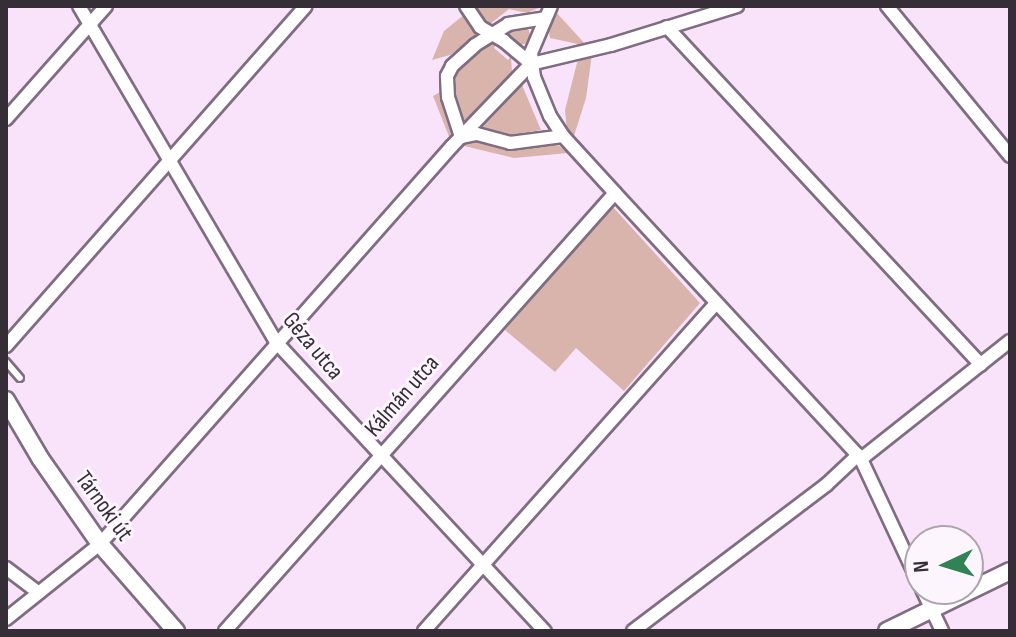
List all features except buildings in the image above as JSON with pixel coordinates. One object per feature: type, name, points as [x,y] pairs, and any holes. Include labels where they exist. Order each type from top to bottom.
[{"type":"street","name":"Géza utca","points":[[79,6],[276,342],[545,631]]},
{"type":"street","points":[[6,119],[106,6]]},
{"type":"street","points":[[6,346],[306,6]]},
{"type":"street","points":[[466,6],[480,27],[531,64]]},
{"type":"street","points":[[551,6],[535,38],[531,64],[541,95],[563,136],[859,457],[904,551]]},
{"type":"street","points":[[6,619],[100,544],[276,342],[531,64],[737,6]]},
{"type":"street","points":[[887,6],[1010,156]]},
{"type":"street","points":[[461,137],[448,97],[447,76],[460,58],[491,34],[517,21],[544,18]]},
{"type":"street","points":[[667,27],[981,365]]},
{"type":"street","points":[[461,137],[477,134],[510,143],[563,136]]},
{"type":"street","name":"Kálmán utca","points":[[225,631],[615,193]]},
{"type":"street","points":[[424,631],[716,303]]},
{"type":"street","points":[[633,631],[1010,341]]},
{"type":"street","name":"Tárnoki út","points":[[6,400],[40,458],[100,544],[176,631]]},
{"type":"street","points":[[6,568],[39,593]]},
{"type":"street","points":[[887,631],[1010,571]]},
{"type":"street","points":[[929,605],[942,631]]},
{"type":"lane","points":[[6,362],[20,378]]},
{"type":"shaded area","points":[[477,6],[543,6],[527,13],[509,9],[490,24],[474,9]]},
{"type":"shaded area","points":[[555,11],[587,46],[550,38],[548,24]]},
{"type":"shaded area","points":[[465,14],[476,32],[474,37],[450,55],[432,60],[444,31]]},
{"type":"shaded area","points":[[520,25],[527,28],[530,35],[527,42],[520,45],[513,42],[510,35],[513,28]]},
{"type":"shaded area","points":[[492,40],[497,43],[494,48],[508,60],[511,56],[512,72],[470,118],[460,122],[450,85],[458,63]]},
{"type":"shaded area","points":[[592,54],[586,98],[572,142],[567,131],[565,110],[577,63],[582,56]]},
{"type":"shaded area","points":[[522,85],[541,130],[511,135],[482,128]]},
{"type":"shaded area","points":[[440,92],[453,125],[450,139],[433,96]]},
{"type":"shaded area","points":[[480,139],[507,149],[554,142],[568,153],[514,158],[456,144]]},
{"type":"shaded area","points":[[612,206],[700,303],[624,391],[576,348],[555,372],[505,330]]}]
